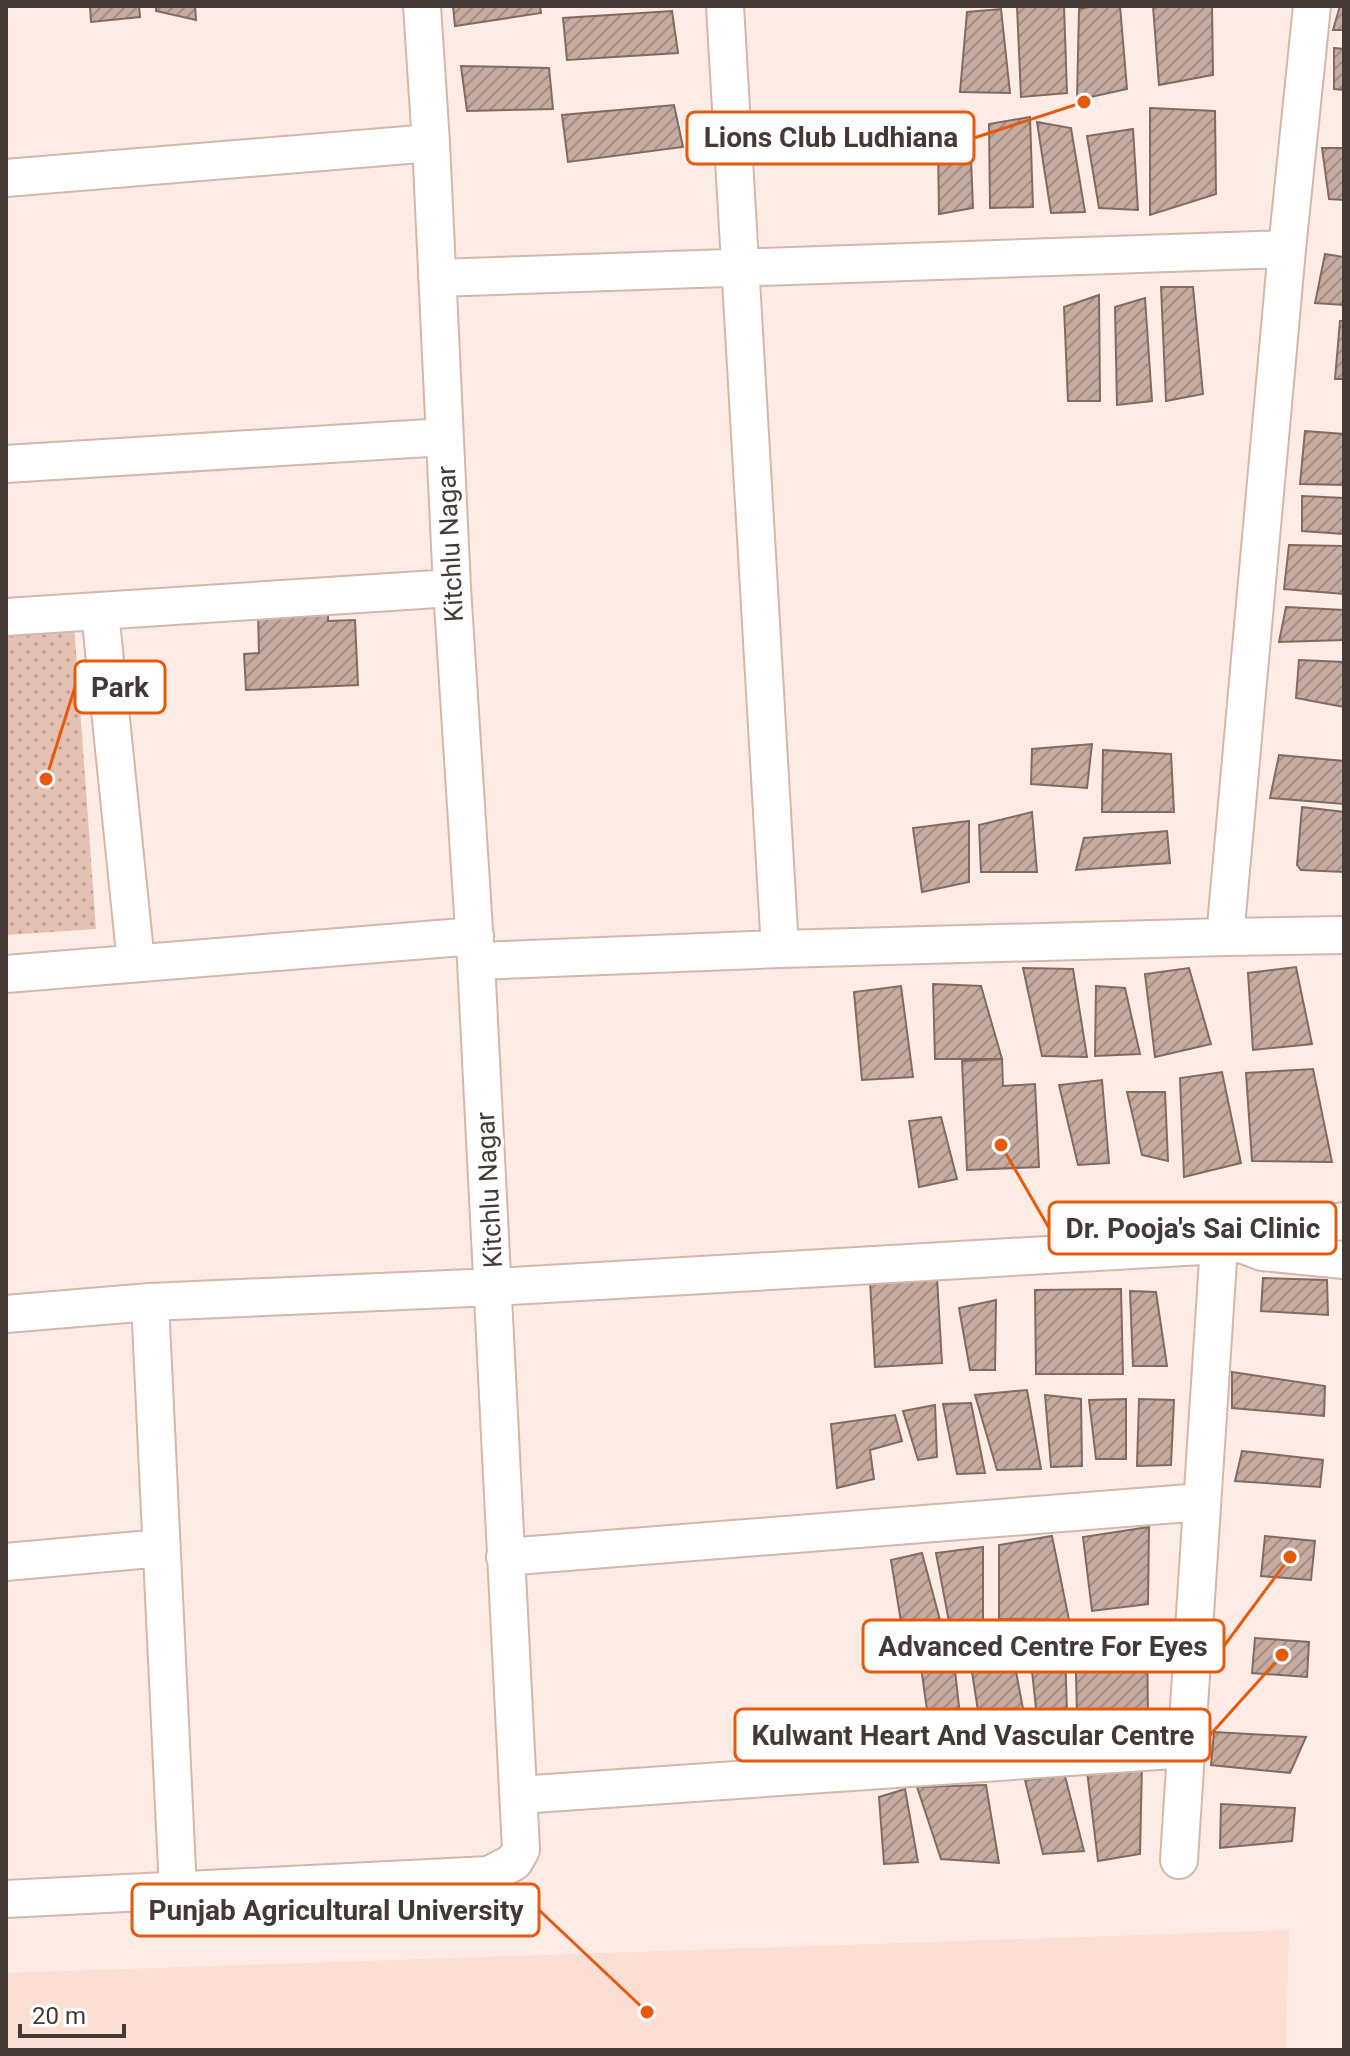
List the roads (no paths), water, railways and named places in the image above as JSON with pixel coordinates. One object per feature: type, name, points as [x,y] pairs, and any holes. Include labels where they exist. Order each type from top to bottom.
[{"type":"street","name":"Kitchlu Nagar","points":[[6,1899],[489,1875],[514,1862],[521,1850],[476,949],[452,588],[422,6]]},
{"type":"street","points":[[725,6],[780,949]]},
{"type":"street","points":[[1225,937],[1312,6]]},
{"type":"street","points":[[6,178],[431,143]]},
{"type":"street","points":[[437,278],[1287,249]]},
{"type":"street","points":[[6,464],[444,437]]},
{"type":"street","points":[[6,617],[452,588]]},
{"type":"street","points":[[100,612],[136,963]]},
{"type":"street","points":[[6,974],[136,963],[476,949],[780,949],[1344,935]]},
{"type":"street","points":[[6,1314],[150,1302],[494,1287],[1229,1244],[1299,1227],[1344,1221]]},
{"type":"street","points":[[1229,1244],[1262,1252],[1344,1260]]},
{"type":"street","points":[[1179,1860],[1202,1502],[1229,1244]]},
{"type":"street","points":[[150,1302],[178,1891]]},
{"type":"street","points":[[505,1557],[1202,1502]]},
{"type":"street","points":[[6,1562],[162,1548]]},
{"type":"street","points":[[519,1795],[1187,1749]]},
{"type":"place","name":"Lions Club Ludhiana","points":[[1084,102]]},
{"type":"place","name":"Park","points":[[46,779]]},
{"type":"place","name":"Dr. Pooja's Sai Clinic","points":[[1001,1145]]},
{"type":"place","name":"Advanced Centre For Eyes","points":[[1290,1557]]},
{"type":"place","name":"Kulwant Heart And Vascular Centre","points":[[1282,1655]]},
{"type":"place","name":"Punjab Agricultural University","points":[[647,2012]]}]
